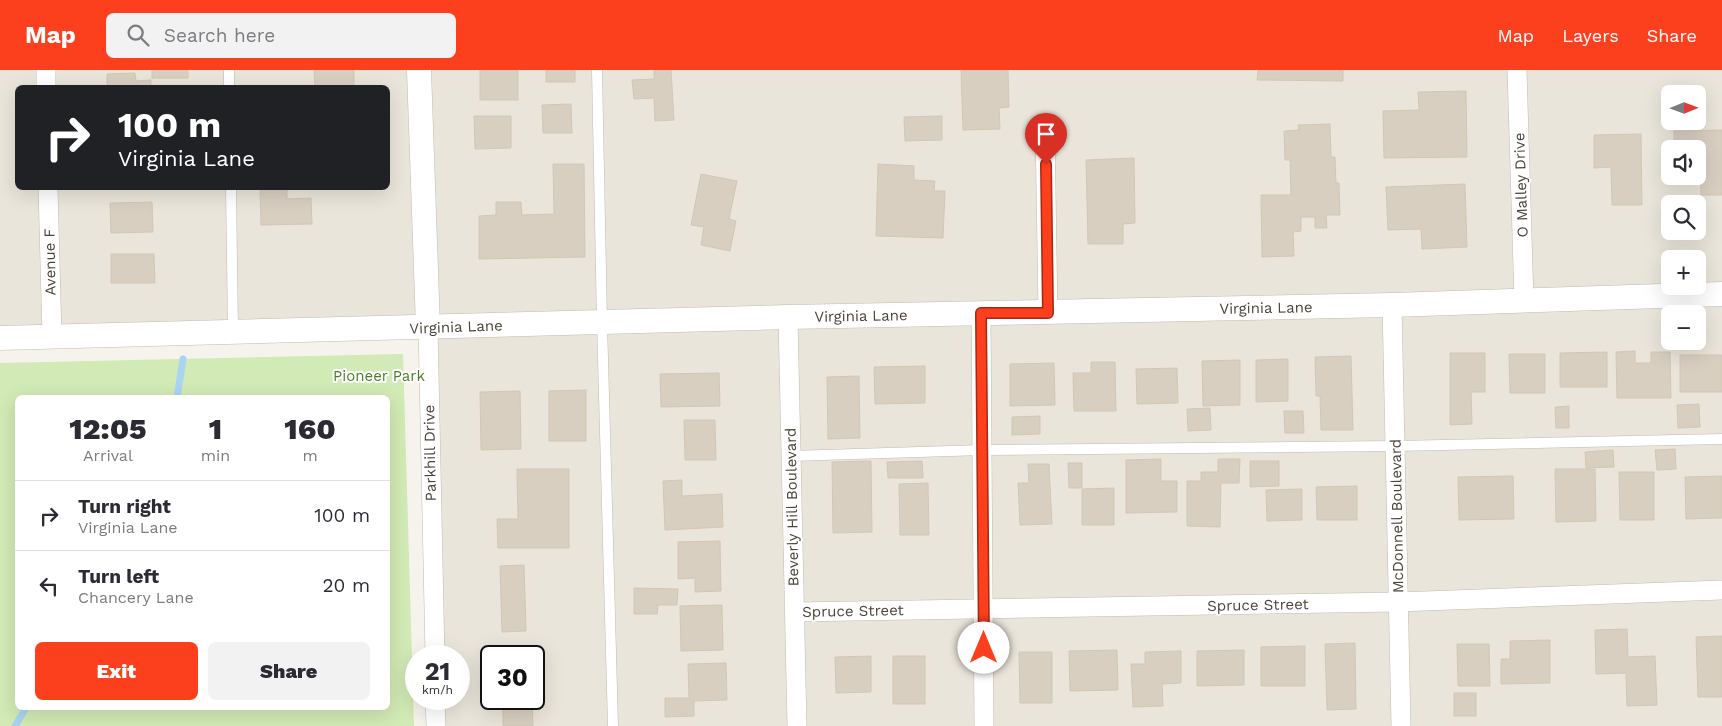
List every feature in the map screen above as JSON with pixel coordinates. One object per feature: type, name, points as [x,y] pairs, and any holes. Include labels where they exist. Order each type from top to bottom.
[{"type":"street","points":[[46,70],[46,85]]},
{"type":"street","name":"Parkhill Drive","points":[[419,70],[428,327],[434,645]]},
{"type":"street","name":"O Malley Drive","points":[[1518,70],[1524,301]]},
{"type":"street","points":[[1045,126],[1048,313]]},
{"type":"street","name":"Avenue F","points":[[48,190],[52,337]]},
{"type":"street","name":"Virginia Lane","points":[[0,338],[788,317],[1392,305],[1722,294]]},
{"type":"street","name":"McDonnell Boulevard","points":[[1392,305],[1401,726]]},
{"type":"street","points":[[981,313],[984,726]]},
{"type":"street","name":"Beverly Hill Boulevard","points":[[788,317],[797,726]]},
{"type":"street","name":"Spruce Street","points":[[794,612],[1398,602],[1722,590]]},
{"type":"street","points":[[435,710],[436,726]]},
{"type":"lane","points":[[229,70],[229,85]]},
{"type":"lane","points":[[597,70],[613,726]]},
{"type":"lane","points":[[231,190],[233,332]]},
{"type":"lane","points":[[791,456],[982,450],[1395,446],[1722,439]]},
{"type":"shaded area","points":[[0,70],[1722,70],[1722,726],[436,726],[435,710],[470,710],[470,645],[434,645],[428,327],[0,338]]},
{"type":"green space","name":"Pioneer Park","points":[[403,354],[412,645],[405,645],[405,710],[414,710],[414,726],[0,726],[0,363]]},
{"type":"building","points":[[152,70],[188,70],[188,78],[152,78]]},
{"type":"building","points":[[314,70],[354,70],[354,85],[315,85]]},
{"type":"building","points":[[480,70],[518,70],[518,100],[480,100]]},
{"type":"building","points":[[546,70],[575,70],[575,82],[546,82]]},
{"type":"building","points":[[654,70],[671,70],[674,120],[655,121],[654,98],[634,99],[632,80],[654,79]]},
{"type":"building","points":[[961,70],[1008,70],[1009,107],[999,108],[1000,129],[963,130]]},
{"type":"building","points":[[1258,70],[1343,70],[1343,81],[1257,80]]},
{"type":"building","points":[[135,73],[136,81],[151,80],[151,85],[107,85],[107,74]]},
{"type":"building","points":[[1466,91],[1467,157],[1384,158],[1383,111],[1419,110],[1418,92]]},
{"type":"building","points":[[571,104],[572,133],[543,133],[542,105]]},
{"type":"building","points":[[474,116],[511,116],[511,148],[475,149]]},
{"type":"building","points":[[942,116],[942,140],[905,141],[904,117]]},
{"type":"building","points":[[1330,124],[1331,157],[1335,157],[1336,183],[1339,183],[1340,215],[1326,215],[1327,228],[1315,228],[1315,217],[1301,217],[1301,231],[1293,232],[1294,256],[1262,257],[1261,195],[1291,195],[1290,160],[1285,160],[1284,131],[1299,130],[1298,125]]},
{"type":"building","points":[[1722,130],[1722,195],[1701,195],[1701,185],[1706,185],[1706,140],[1674,140],[1674,131]]},
{"type":"building","points":[[1641,134],[1642,205],[1612,205],[1611,167],[1594,168],[1594,135]]},
{"type":"building","points":[[1134,158],[1135,223],[1123,224],[1123,244],[1088,244],[1086,160]]},
{"type":"building","points":[[553,164],[584,164],[585,257],[479,259],[479,216],[496,215],[496,202],[521,202],[522,215],[554,214]]},
{"type":"building","points":[[878,164],[914,166],[914,180],[935,181],[934,191],[945,191],[943,238],[876,236]]},
{"type":"building","points":[[701,174],[737,181],[729,219],[736,221],[730,251],[701,245],[704,227],[691,225]]},
{"type":"building","points":[[1465,184],[1467,247],[1422,249],[1421,229],[1388,230],[1386,187]]},
{"type":"building","points":[[260,190],[287,190],[287,199],[311,198],[312,224],[261,225]]},
{"type":"building","points":[[152,202],[153,232],[111,233],[110,203]]},
{"type":"building","points":[[111,254],[154,254],[155,283],[111,283]]},
{"type":"building","points":[[1635,351],[1635,363],[1651,363],[1651,352],[1670,352],[1671,398],[1617,398],[1616,352]]},
{"type":"building","points":[[1607,352],[1607,387],[1560,387],[1560,353]]},
{"type":"building","points":[[1450,353],[1485,353],[1485,392],[1471,392],[1472,424],[1450,425]]},
{"type":"building","points":[[1509,354],[1545,354],[1545,393],[1510,393]]},
{"type":"building","points":[[1680,355],[1722,355],[1722,392],[1680,392]]},
{"type":"building","points":[[1351,356],[1353,430],[1321,430],[1320,396],[1316,396],[1315,357]]},
{"type":"building","points":[[1288,359],[1288,401],[1256,402],[1256,360]]},
{"type":"building","points":[[1240,360],[1240,405],[1203,406],[1202,361]]},
{"type":"building","points":[[1091,362],[1115,362],[1116,411],[1074,411],[1073,373],[1091,373]]},
{"type":"building","points":[[1054,363],[1055,405],[1010,406],[1010,364]]},
{"type":"building","points":[[925,366],[925,403],[875,404],[874,367]]},
{"type":"building","points":[[1177,368],[1178,403],[1137,404],[1136,369]]},
{"type":"building","points":[[719,373],[720,406],[661,407],[660,374]]},
{"type":"building","points":[[859,376],[860,438],[828,439],[827,377]]},
{"type":"building","points":[[586,390],[586,441],[549,441],[549,391]]},
{"type":"building","points":[[520,391],[521,449],[481,450],[480,392]]},
{"type":"building","points":[[1699,404],[1700,427],[1678,428],[1677,405]]},
{"type":"building","points":[[1569,406],[1569,428],[1556,428],[1555,407]]},
{"type":"building","points":[[1210,408],[1211,430],[1188,431],[1187,409]]},
{"type":"building","points":[[1284,411],[1303,411],[1304,433],[1285,433]]},
{"type":"building","points":[[1040,416],[1040,434],[1012,435],[1012,417]]},
{"type":"building","points":[[684,420],[715,420],[716,460],[685,460]]},
{"type":"building","points":[[1675,449],[1676,469],[1657,470],[1655,450]]},
{"type":"building","points":[[1613,450],[1614,467],[1586,468],[1585,452]]},
{"type":"building","points":[[1161,459],[1161,481],[1177,481],[1177,512],[1126,513],[1126,460]]},
{"type":"building","points":[[1218,459],[1240,459],[1239,483],[1221,483],[1220,527],[1187,526],[1187,481],[1201,481],[1201,472],[1218,472]]},
{"type":"building","points":[[871,461],[872,532],[833,533],[832,462]]},
{"type":"building","points":[[922,461],[923,478],[888,478],[887,462]]},
{"type":"building","points":[[1250,461],[1279,461],[1279,486],[1250,487]]},
{"type":"building","points":[[1068,463],[1082,463],[1082,488],[1069,488]]},
{"type":"building","points":[[1028,464],[1049,464],[1052,524],[1020,525],[1018,483],[1029,483]]},
{"type":"building","points":[[517,469],[569,469],[569,548],[498,548],[497,519],[518,519]]},
{"type":"building","points":[[1555,469],[1595,469],[1596,521],[1556,522]]},
{"type":"building","points":[[1619,472],[1654,472],[1654,520],[1620,520]]},
{"type":"building","points":[[1513,476],[1514,519],[1459,520],[1458,477]]},
{"type":"building","points":[[1722,476],[1722,518],[1686,519],[1685,477]]},
{"type":"building","points":[[682,480],[682,496],[722,494],[723,527],[665,530],[663,481]]},
{"type":"building","points":[[928,483],[929,535],[900,535],[899,484]]},
{"type":"building","points":[[1357,486],[1357,520],[1317,520],[1316,487]]},
{"type":"building","points":[[1114,488],[1114,525],[1082,525],[1082,489]]},
{"type":"building","points":[[1302,489],[1302,520],[1267,521],[1266,490]]},
{"type":"building","points":[[720,541],[721,591],[695,592],[695,578],[678,579],[678,542]]},
{"type":"building","points":[[524,565],[526,631],[502,632],[500,566]]},
{"type":"building","points":[[634,588],[678,589],[677,605],[658,605],[657,614],[634,614]]},
{"type":"building","points":[[722,605],[723,650],[681,651],[680,606]]},
{"type":"building","points":[[1627,629],[1628,657],[1655,656],[1657,705],[1627,706],[1626,673],[1596,674],[1595,630]]},
{"type":"building","points":[[1722,636],[1722,697],[1698,697],[1696,637]]},
{"type":"building","points":[[1550,640],[1550,683],[1501,684],[1501,659],[1510,659],[1510,641]]},
{"type":"building","points":[[1355,643],[1356,709],[1327,710],[1325,644]]},
{"type":"building","points":[[1457,644],[1489,644],[1490,686],[1458,686]]},
{"type":"building","points":[[1305,646],[1305,686],[1261,686],[1261,647]]},
{"type":"building","points":[[1117,650],[1118,690],[1070,691],[1069,651]]},
{"type":"building","points":[[1244,650],[1244,685],[1197,686],[1197,651]]},
{"type":"building","points":[[1181,651],[1181,683],[1162,684],[1163,706],[1133,707],[1131,664],[1145,664],[1145,652]]},
{"type":"building","points":[[1019,652],[1052,652],[1052,703],[1020,703]]},
{"type":"building","points":[[871,656],[871,692],[836,693],[835,657]]},
{"type":"building","points":[[893,656],[925,656],[925,704],[893,704]]},
{"type":"building","points":[[726,663],[727,700],[694,701],[694,716],[665,717],[665,698],[689,698],[688,664]]},
{"type":"building","points":[[1454,693],[1476,693],[1476,716],[1454,716]]},
{"type":"building","points":[[503,710],[532,710],[533,726],[503,726]]},
{"type":"waterway","points":[[177,395],[183,359]]},
{"type":"waterway","points":[[15,726],[25,710]]},
{"type":"route","points":[[984,648],[981,313],[1048,313],[1046,164]]}]
